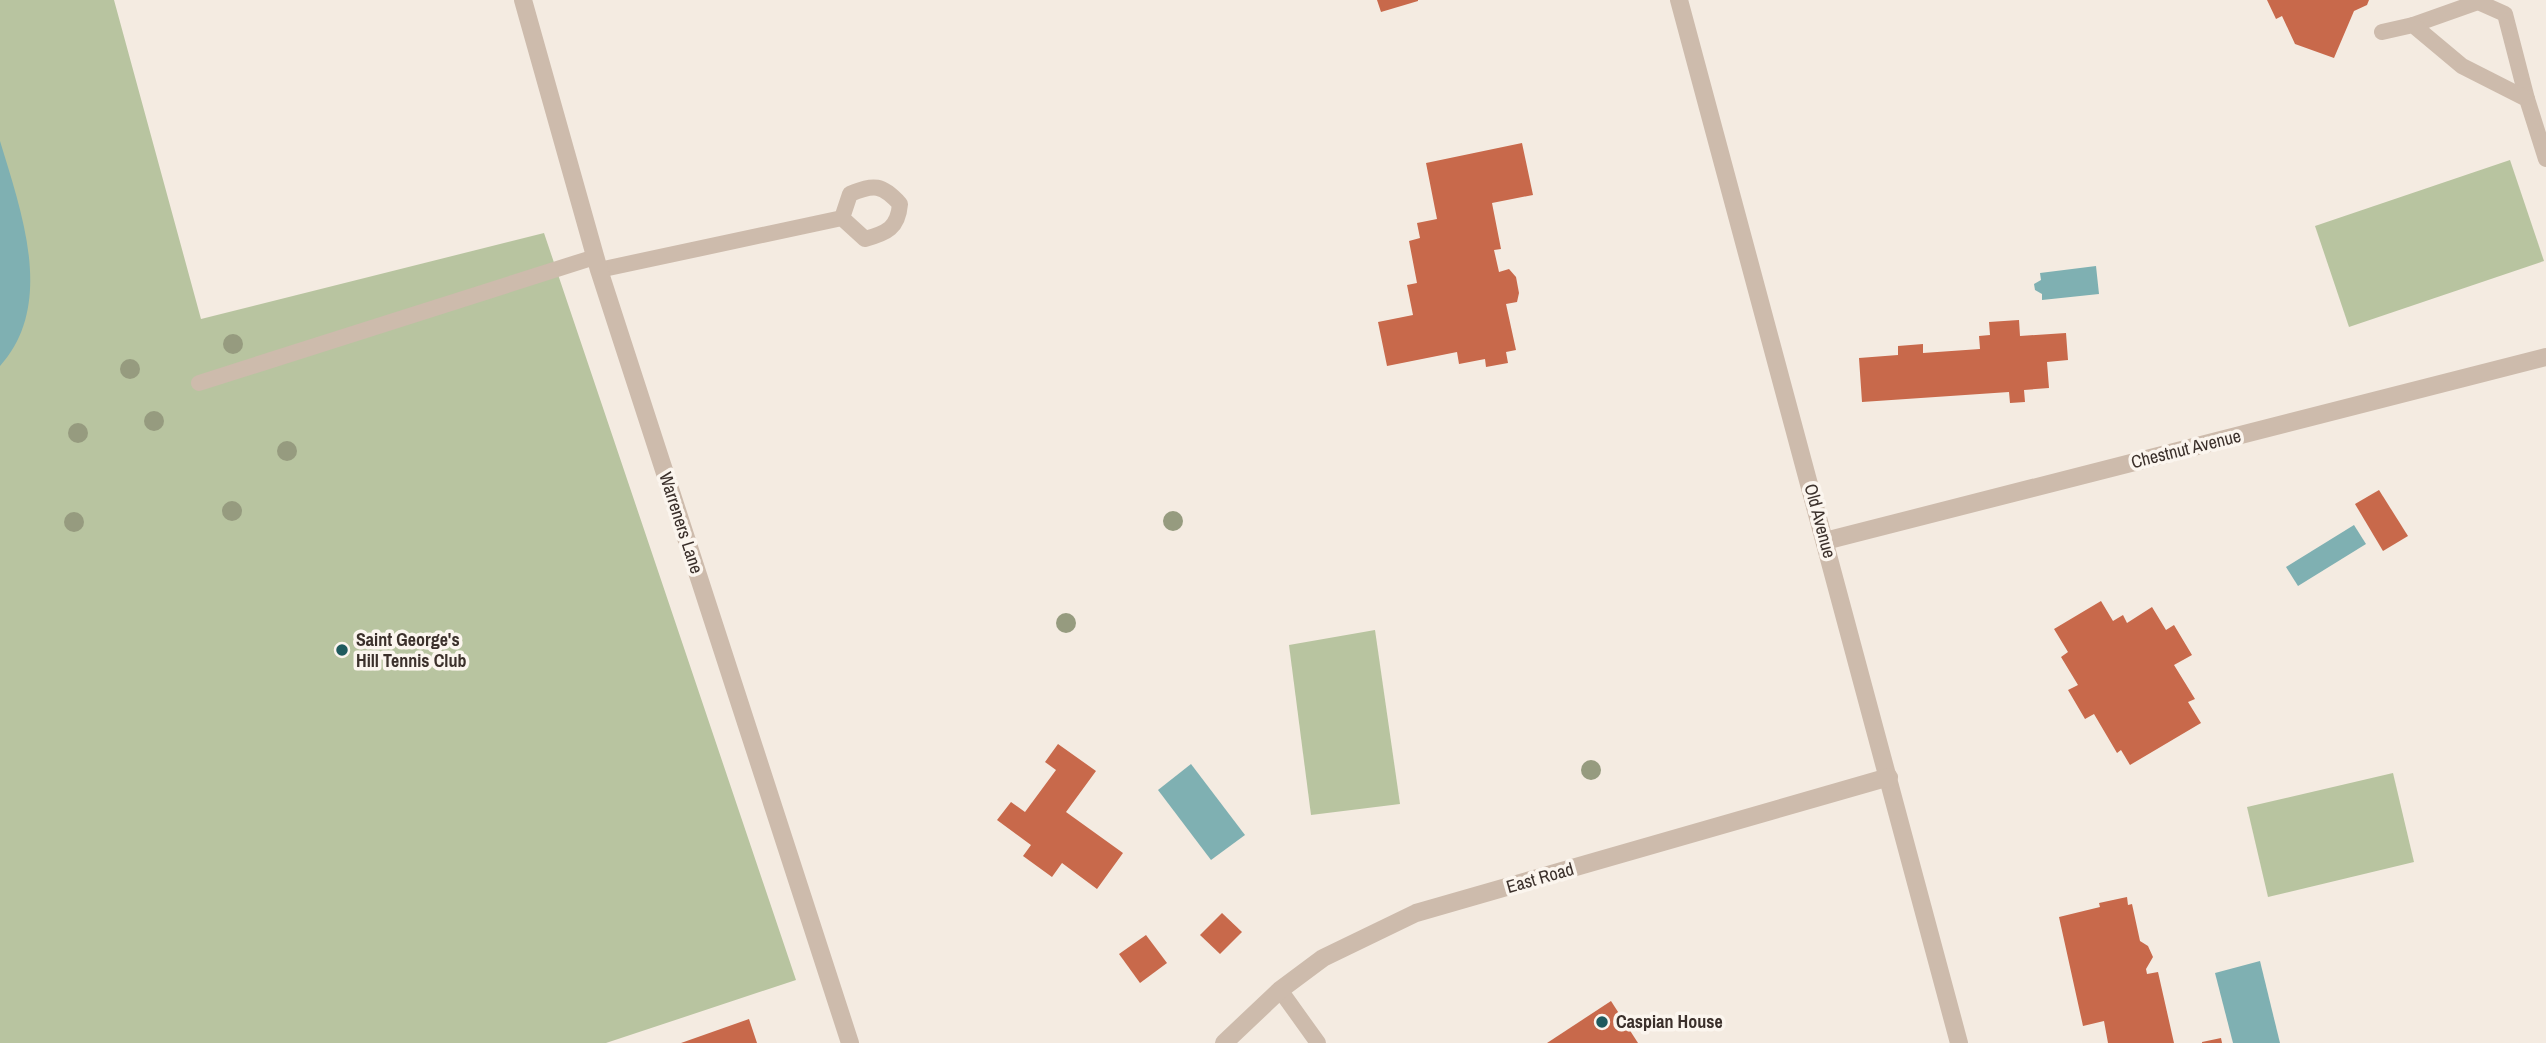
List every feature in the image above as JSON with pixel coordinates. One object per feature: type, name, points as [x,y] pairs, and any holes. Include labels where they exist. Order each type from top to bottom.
[{"type":"street","name":"Warreners Lane","points":[[523,0],[597,264],[850,1043]]},
{"type":"street","name":"Old Avenue","points":[[1679,0],[1959,1043]]},
{"type":"street","name":"Chestnut Avenue","points":[[1825,541],[2546,357]]},
{"type":"street","name":"East Road","points":[[1224,1043],[1280,990],[1323,958],[1368,933],[1416,913],[1889,777]]},
{"type":"lane","points":[[2382,32],[2413,25],[2478,2],[2505,15],[2546,159]]},
{"type":"lane","points":[[2413,25],[2462,66],[2527,99]]},
{"type":"lane","points":[[199,383],[597,264],[842,218]]},
{"type":"lane","points":[[1280,990],[1318,1043]]},
{"type":"green space","name":"Saint George's Hill Tennis Club","points":[[0,0],[114,0],[201,319],[544,233],[796,980],[606,1043],[0,1043]]},
{"type":"green space","points":[[2510,160],[2544,261],[2349,327],[2315,226]]},
{"type":"green space","points":[[1375,630],[1400,804],[1311,815],[1289,645]]},
{"type":"green space","points":[[2393,773],[2414,862],[2268,897],[2247,807]]},
{"type":"water","points":[[0,141],[24,227],[30,286],[27,315],[17,341],[0,366]]},
{"type":"water","points":[[2096,266],[2099,294],[2042,300],[2042,294],[2035,290],[2034,284],[2041,280],[2040,273]]},
{"type":"water","points":[[2354,525],[2366,544],[2298,586],[2286,567]]},
{"type":"water","points":[[1191,764],[1245,835],[1211,860],[1158,790]]},
{"type":"water","points":[[2260,961],[2280,1043],[2233,1043],[2215,973]]},
{"type":"building","points":[[1377,0],[1418,0],[1418,1],[1381,12]]},
{"type":"building","points":[[2267,0],[2369,0],[2367,5],[2354,11],[2334,58],[2295,44],[2282,16],[2276,19]]},
{"type":"building","points":[[1522,143],[1533,195],[1492,203],[1501,249],[1494,250],[1499,272],[1509,269],[1516,277],[1519,293],[1517,302],[1506,304],[1516,350],[1506,352],[1508,363],[1486,367],[1485,359],[1459,364],[1457,352],[1387,366],[1378,322],[1413,315],[1407,285],[1417,283],[1409,241],[1420,238],[1417,223],[1437,219],[1426,163]]},
{"type":"building","points":[[2019,320],[2020,336],[2066,333],[2068,360],[2047,362],[2049,388],[2024,390],[2025,402],[2010,403],[2009,392],[1862,402],[1859,358],[1898,355],[1898,346],[1923,344],[1923,353],[1980,349],[1979,336],[1990,335],[1989,322]]},
{"type":"building","points":[[2379,490],[2408,536],[2383,551],[2355,504]]},
{"type":"building","points":[[2101,601],[2113,621],[2123,615],[2127,623],[2152,607],[2166,630],[2174,625],[2192,655],[2174,665],[2195,699],[2188,702],[2201,723],[2130,765],[2121,750],[2117,753],[2094,714],[2085,719],[2068,690],[2078,685],[2061,657],[2068,652],[2054,629]]},
{"type":"building","points":[[1058,744],[1096,771],[1066,812],[1123,853],[1097,889],[1062,863],[1052,877],[1023,856],[1031,845],[997,820],[1011,802],[1025,812],[1056,770],[1045,762]]},
{"type":"building","points":[[2127,897],[2128,905],[2132,904],[2140,941],[2148,946],[2153,957],[2146,969],[2147,974],[2158,972],[2174,1043],[2108,1043],[2104,1021],[2083,1026],[2059,917],[2100,907],[2099,903]]},
{"type":"building","points":[[1222,913],[1242,932],[1220,954],[1200,935]]},
{"type":"building","points":[[1146,935],[1167,963],[1140,983],[1119,954]]},
{"type":"building","name":"Caspian House","points":[[1611,1001],[1638,1043],[1547,1043]]},
{"type":"building","points":[[749,1019],[757,1043],[681,1043]]},
{"type":"building","points":[[2221,1038],[2222,1043],[2202,1043],[2202,1042]]},
{"type":"place","name":"Saint George's Hill Tennis Club","points":[[342,650]]},
{"type":"place","name":"Caspian House","points":[[1602,1022]]}]
